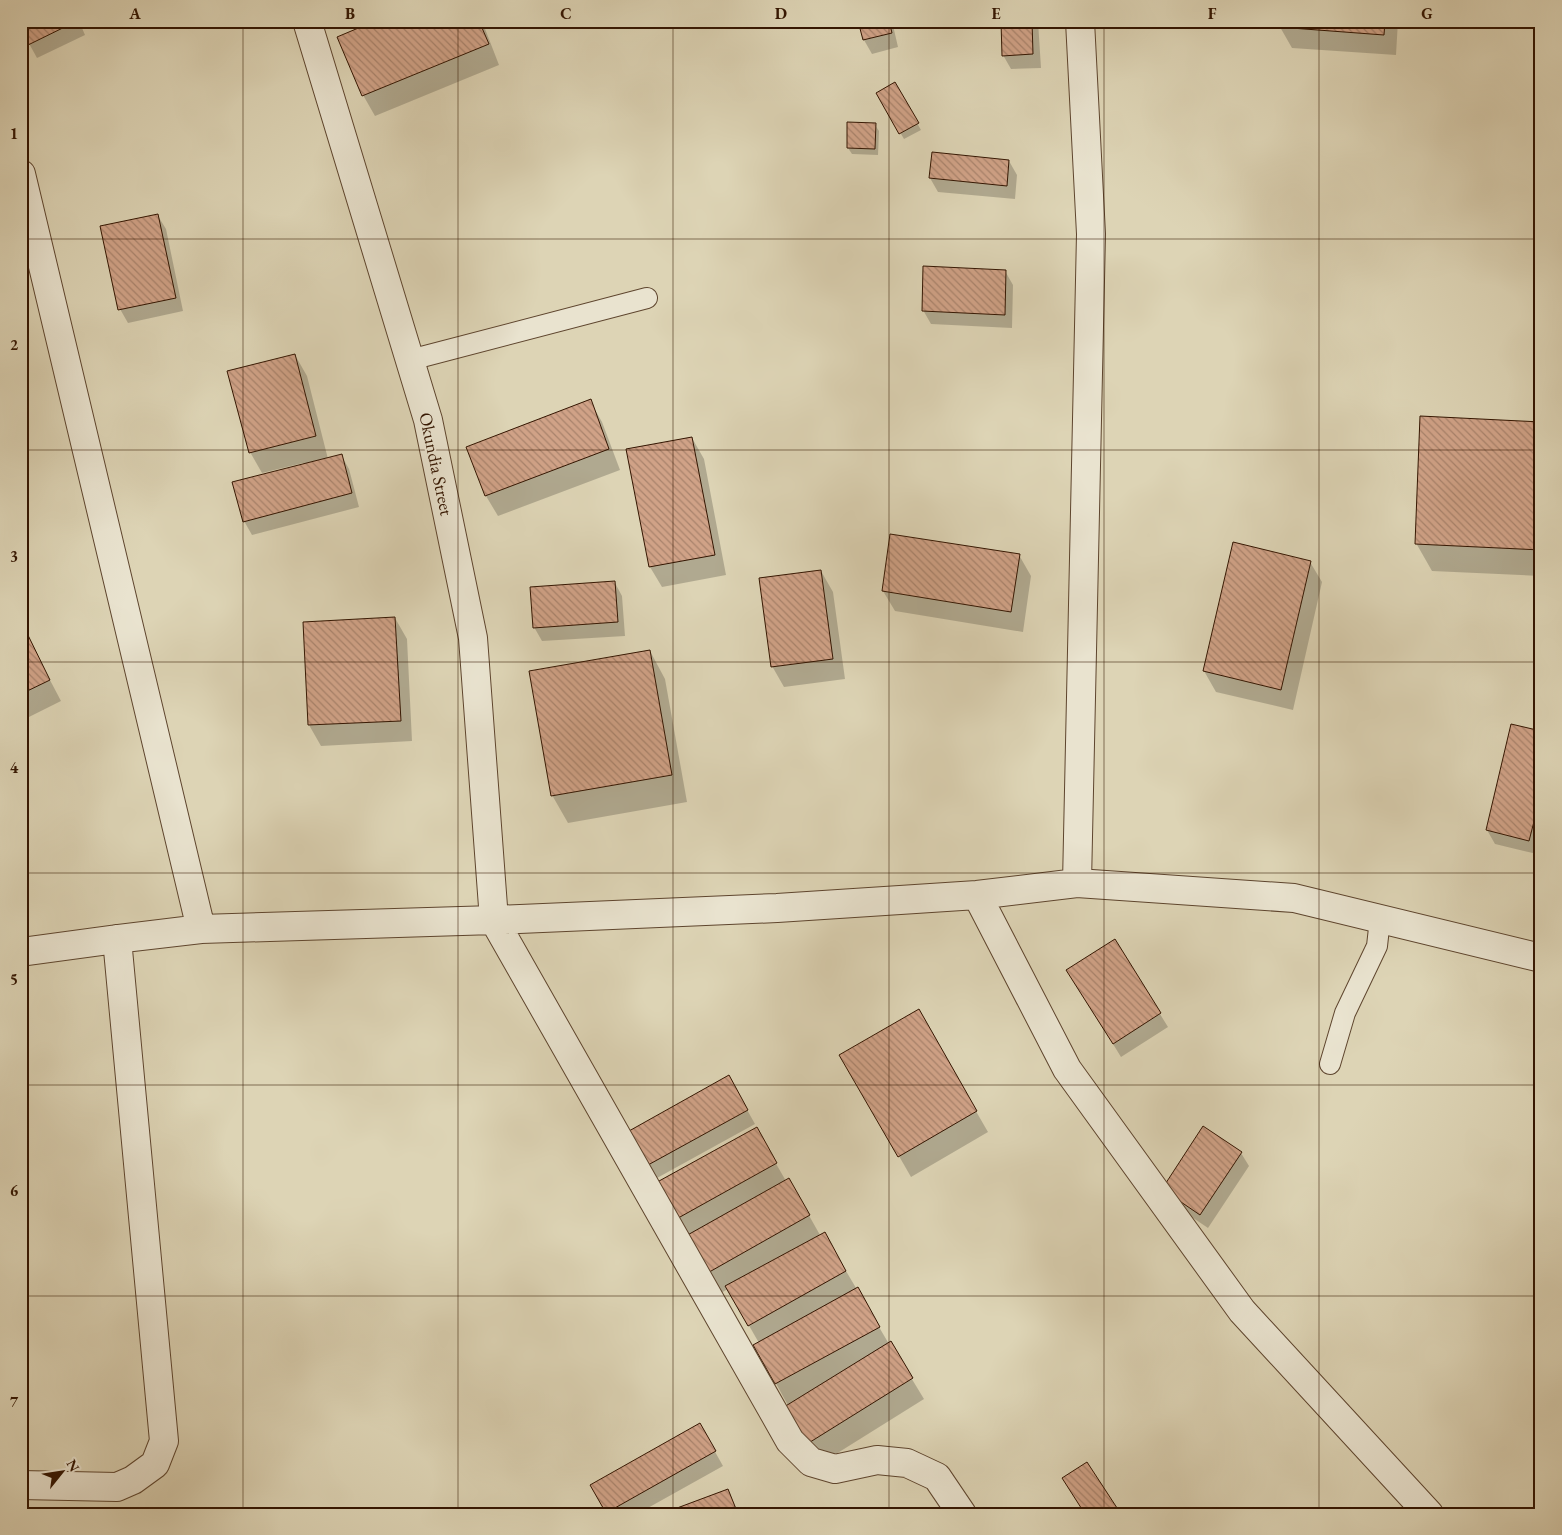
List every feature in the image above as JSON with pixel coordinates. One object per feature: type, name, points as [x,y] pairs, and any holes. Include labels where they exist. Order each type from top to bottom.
[{"type":"street","name":"Okundia Street","points":[[306,21],[428,420],[473,638],[494,920]]},
{"type":"street","points":[[1077,883],[1091,234],[1080,21]]},
{"type":"street","points":[[21,174],[201,929]]},
{"type":"street","points":[[21,952],[117,938],[201,929],[494,920],[777,908],[977,895],[1077,883],[1294,898],[1541,958]]},
{"type":"street","points":[[977,895],[1067,1069],[1242,1311],[1429,1514]]},
{"type":"street","points":[[494,920],[790,1441],[811,1462],[835,1469],[877,1460],[907,1463],[937,1477],[962,1514]]},
{"type":"street","points":[[21,1485],[117,1487],[133,1480],[155,1464],[164,1441],[117,938]]},
{"type":"lane","points":[[410,360],[647,298]]},
{"type":"lane","points":[[1330,1064],[1345,1013],[1377,946],[1380,919]]},
{"type":"building","points":[[21,21],[77,21],[28,45],[21,32]]},
{"type":"building","points":[[375,21],[479,21],[489,44],[362,96],[337,37]]},
{"type":"building","points":[[858,21],[889,21],[892,33],[863,40]]},
{"type":"building","points":[[1001,21],[1032,21],[1033,54],[1002,56]]},
{"type":"building","points":[[1279,21],[1385,21],[1384,35],[1278,27]]},
{"type":"building","points":[[895,82],[919,123],[899,134],[876,93]]},
{"type":"building","points":[[847,122],[876,123],[875,149],[847,148]]},
{"type":"building","points":[[932,152],[1009,160],[1007,186],[929,178]]},
{"type":"building","points":[[158,214],[176,298],[118,310],[100,226]]},
{"type":"building","points":[[923,266],[1006,270],[1005,315],[922,311]]},
{"type":"building","points":[[295,354],[316,436],[249,453],[227,371]]},
{"type":"building","points":[[591,399],[609,449],[485,496],[466,447]]},
{"type":"building","points":[[1420,416],[1541,422],[1541,550],[1415,544]]},
{"type":"building","points":[[692,437],[715,555],[649,567],[626,449]]},
{"type":"building","points":[[342,454],[352,493],[243,522],[232,482]]},
{"type":"building","points":[[890,534],[1020,554],[1011,612],[882,591]]},
{"type":"building","points":[[1233,542],[1311,561],[1281,690],[1203,671]]},
{"type":"building","points":[[821,570],[833,659],[771,667],[759,578]]},
{"type":"building","points":[[615,581],[618,622],[533,628],[530,587]]},
{"type":"building","points":[[395,617],[401,721],[308,725],[303,622]]},
{"type":"building","points":[[21,623],[50,680],[21,694]]},
{"type":"building","points":[[650,650],[672,775],[551,796],[529,671]]},
{"type":"building","points":[[1511,724],[1541,731],[1541,794],[1529,841],[1486,830]]},
{"type":"building","points":[[1115,939],[1161,1013],[1113,1044],[1066,970]]},
{"type":"building","points":[[919,1009],[977,1111],[898,1157],[839,1055]]},
{"type":"building","points":[[729,1075],[748,1110],[648,1165],[629,1131]]},
{"type":"building","points":[[1203,1126],[1242,1152],[1200,1215],[1162,1189]]},
{"type":"building","points":[[757,1127],[777,1163],[671,1222],[650,1186]]},
{"type":"building","points":[[789,1178],[810,1215],[704,1275],[684,1237]]},
{"type":"building","points":[[825,1232],[846,1271],[748,1326],[725,1286]]},
{"type":"building","points":[[858,1287],[880,1327],[775,1384],[753,1345]]},
{"type":"building","points":[[891,1341],[913,1378],[807,1444],[784,1407]]},
{"type":"building","points":[[700,1423],[716,1451],[606,1513],[590,1485]]},
{"type":"building","points":[[1087,1462],[1121,1514],[1085,1514],[1062,1478]]},
{"type":"building","points":[[728,1489],[738,1514],[661,1514]]}]
